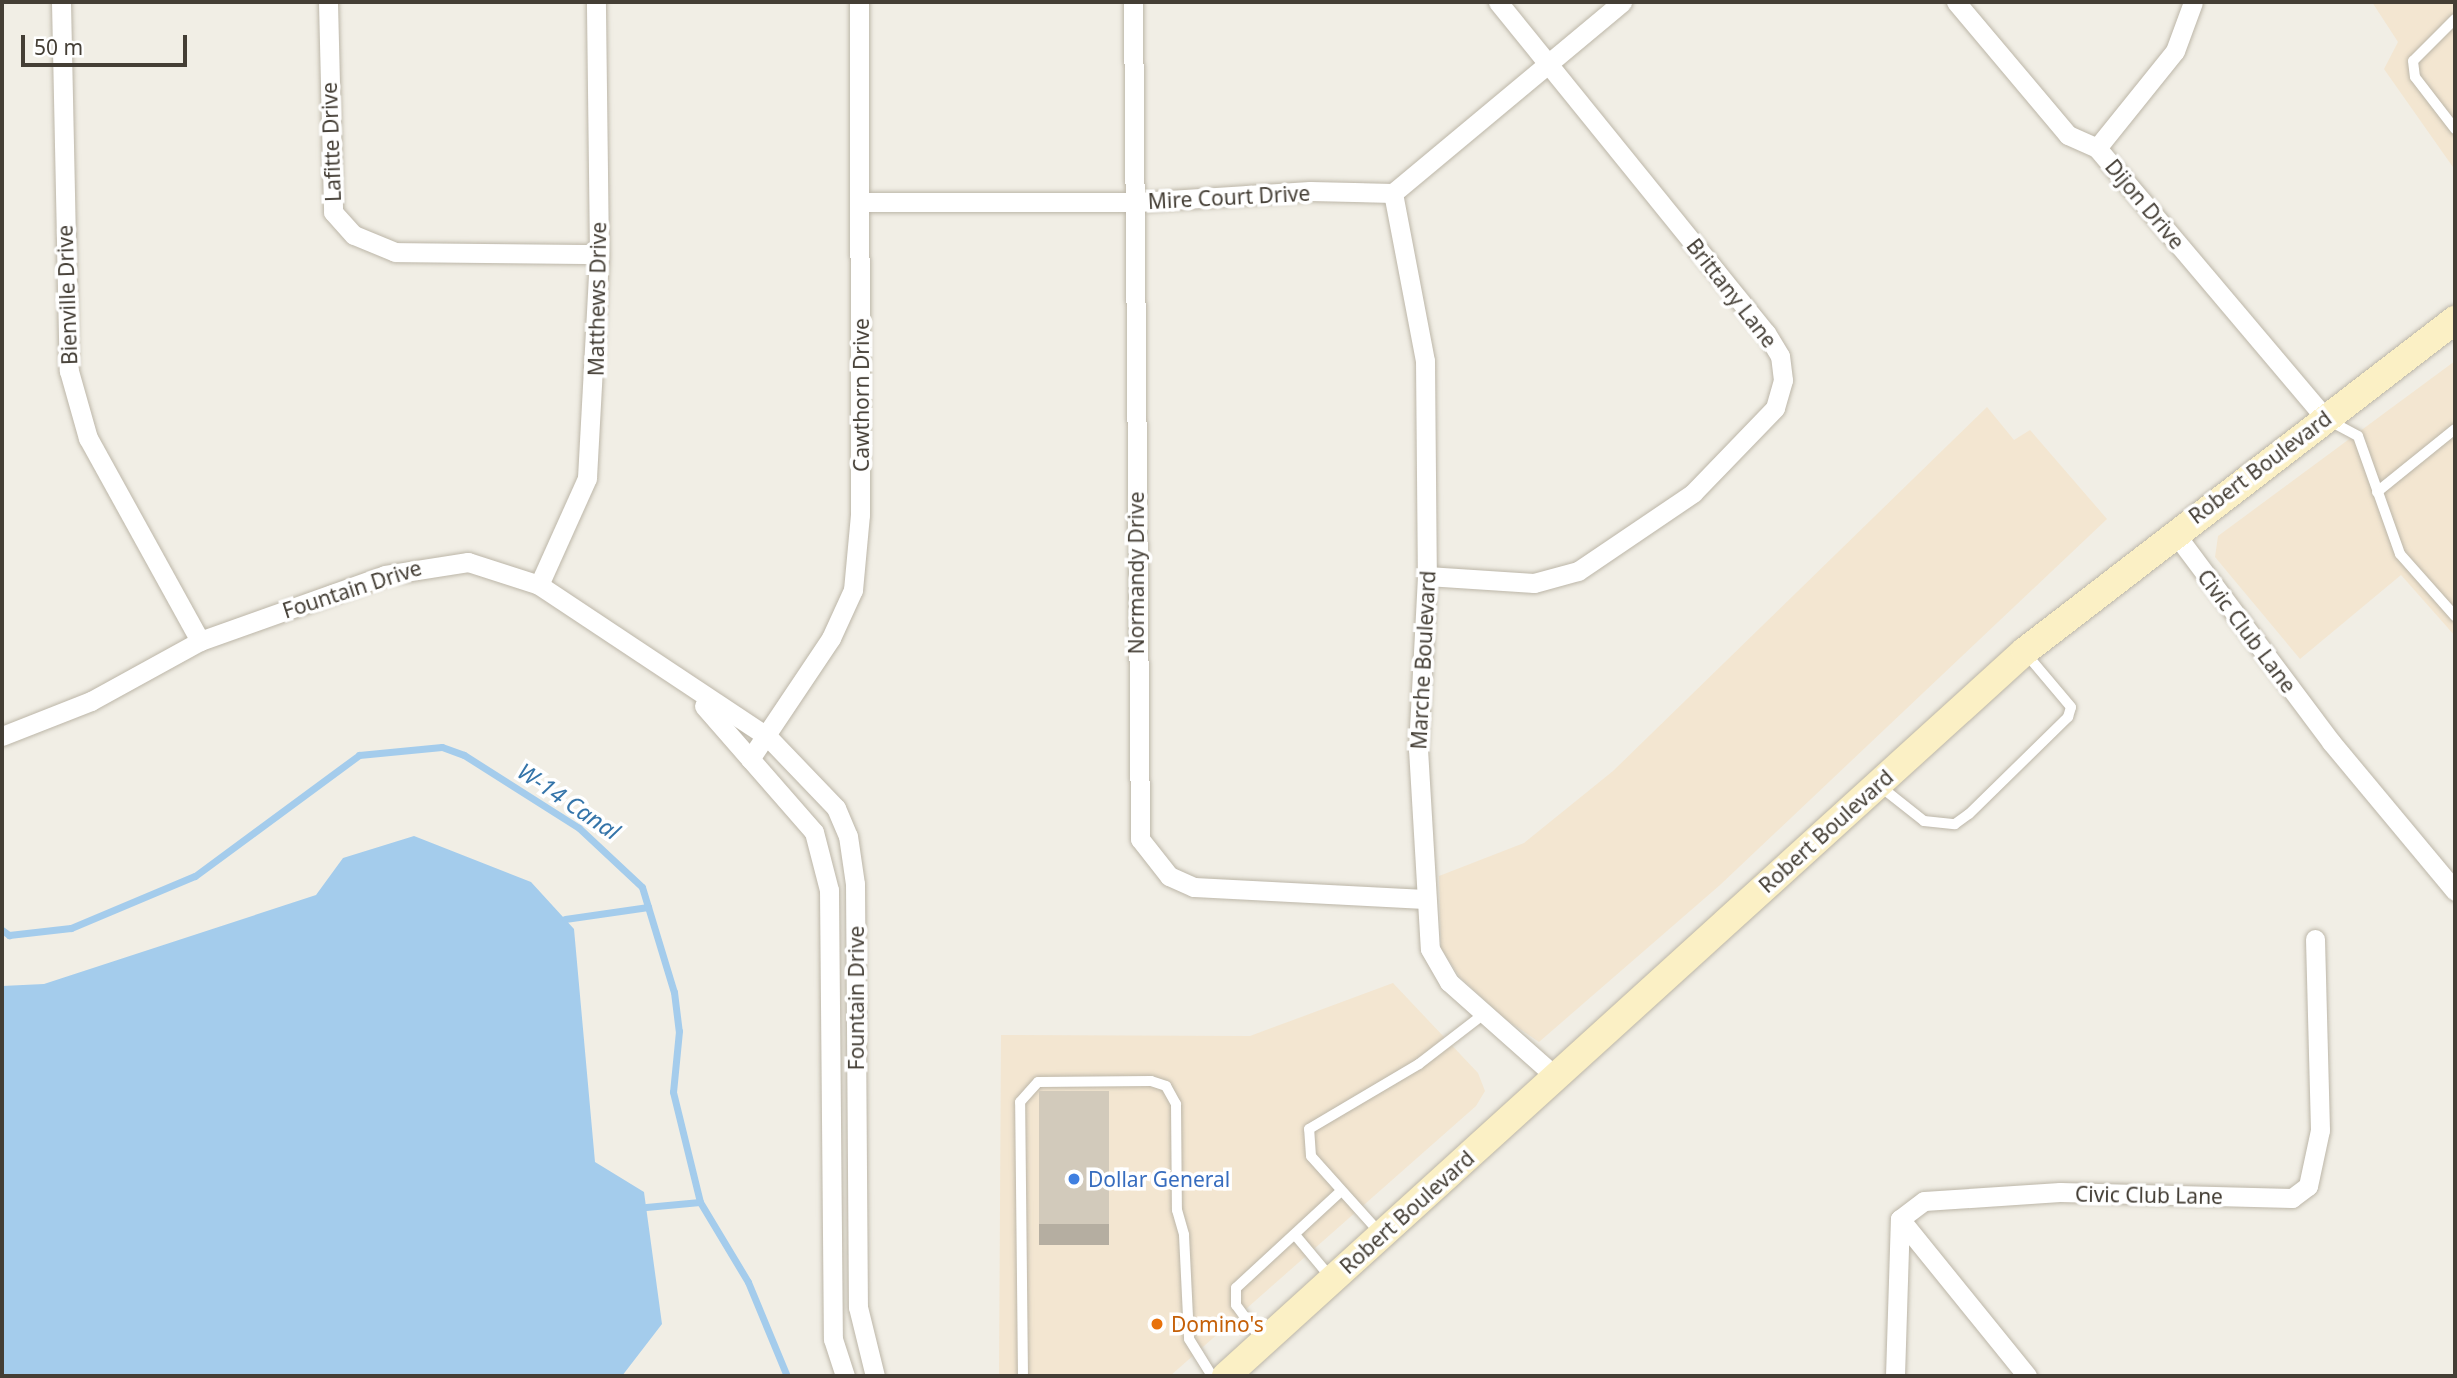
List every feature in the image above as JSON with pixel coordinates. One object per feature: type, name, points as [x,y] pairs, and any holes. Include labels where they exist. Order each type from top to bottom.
[{"type":"main road","name":"Robert Boulevard","points":[[1226,1376],[2025,652],[2174,532],[2455,320]]},
{"type":"street","name":"Bienville Drive","points":[[61,2],[69,371],[88,438],[200,641]]},
{"type":"street","name":"Lafitte Drive","points":[[328,2],[333,212],[354,235],[395,253],[600,254]]},
{"type":"street","name":"Matthews Drive","points":[[538,585],[587,478],[600,254],[596,2]]},
{"type":"street","name":"Cawthorn Drive","points":[[750,759],[768,737],[831,638],[853,590],[860,515],[862,202],[859,2]]},
{"type":"street","name":"Normandy Drive","points":[[1133,2],[1138,202],[1140,839],[1169,876],[1194,887],[1425,899]]},
{"type":"street","name":"Brittany Lane","points":[[1427,576],[1534,583],[1578,571],[1693,493],[1775,408],[1783,380],[1780,356],[1766,333],[1498,2]]},
{"type":"street","points":[[1393,193],[1546,61],[1622,2]]},
{"type":"street","name":"Dijon Drive","points":[[1956,2],[2068,135],[2097,148],[2325,418]]},
{"type":"street","points":[[2097,148],[2175,51],[2193,2]]},
{"type":"street","name":"Mire Court Drive","points":[[862,202],[1138,202],[1310,191],[1393,193]]},
{"type":"street","name":"Marche Boulevard","points":[[1393,193],[1425,361],[1427,576],[1418,748],[1430,948],[1449,982],[1556,1077]]},
{"type":"street","name":"Civic Club Lane","points":[[2174,532],[2330,742],[2455,891]]},
{"type":"street","name":"Fountain Drive","points":[[2,736],[91,701],[200,641],[436,563],[468,562],[538,585],[692,692],[768,737],[836,808],[848,836],[856,984],[858,1307],[874,1376]]},
{"type":"street","name":"Fountain Drive","points":[[692,692],[814,832],[829,890],[832,984],[833,1339],[845,1376]]},
{"type":"street","name":"Civic Club Lane","points":[[1900,1219],[1924,1201],[2060,1192],[2292,1198],[2308,1186],[2320,1130],[2315,939]]},
{"type":"street","points":[[832,984],[856,984]]},
{"type":"street","points":[[1895,1376],[1900,1219]]},
{"type":"street","points":[[1900,1219],[2027,1376]]},
{"type":"lane","points":[[2455,19],[2413,61],[2415,77],[2455,129]]},
{"type":"lane","points":[[2325,418],[2358,436],[2400,554],[2455,616]]},
{"type":"lane","points":[[2377,492],[2455,429]]},
{"type":"lane","points":[[1878,785],[1924,821],[1955,824],[1969,814],[2068,717],[2071,707],[2025,652]]},
{"type":"lane","points":[[1382,1235],[1311,1156],[1309,1129],[1419,1064],[1485,1013]]},
{"type":"lane","points":[[1023,1376],[1020,1101],[1038,1082],[1150,1081],[1166,1086],[1176,1104],[1177,1210],[1184,1235],[1189,1339],[1212,1376]]},
{"type":"lane","points":[[1263,1342],[1236,1305],[1236,1288],[1296,1236],[1341,1191]]},
{"type":"lane","points":[[1296,1236],[1332,1279]]},
{"type":"shaded area","points":[[2372,2],[2455,2],[2455,170],[2384,69],[2398,42]]},
{"type":"shaded area","points":[[2455,361],[2455,636],[2401,575],[2300,659],[2215,557],[2218,536]]},
{"type":"shaded area","points":[[1987,407],[2014,440],[2030,430],[2107,519],[1720,885],[1539,1042],[1504,1018],[1459,976],[1441,948],[1439,876],[1524,843],[1613,771]]},
{"type":"shaded area","points":[[1393,983],[1478,1073],[1485,1091],[1476,1106],[1170,1376],[999,1376],[1001,1035],[1250,1036]]},
{"type":"water","points":[[414,836],[531,882],[574,929],[595,1162],[644,1192],[662,1324],[622,1376],[2,1376],[2,986],[44,984],[316,895],[343,858]]},
{"type":"building","name":"Dollar General","points":[[1039,1091],[1109,1091],[1109,1224],[1039,1224]]},
{"type":"waterway","name":"W-14 Canal","points":[[2,930],[9,935],[71,928],[195,876],[359,755],[442,747],[464,755],[579,828],[642,887],[674,992],[679,1031],[673,1092],[700,1202],[748,1282],[787,1376]]},
{"type":"waterway","points":[[565,919],[648,907]]},
{"type":"waterway","points":[[646,1207],[700,1202]]},
{"type":"place","name":"Dollar General","points":[[1074,1179]]},
{"type":"place","name":"Domino's","points":[[1157,1324]]}]
